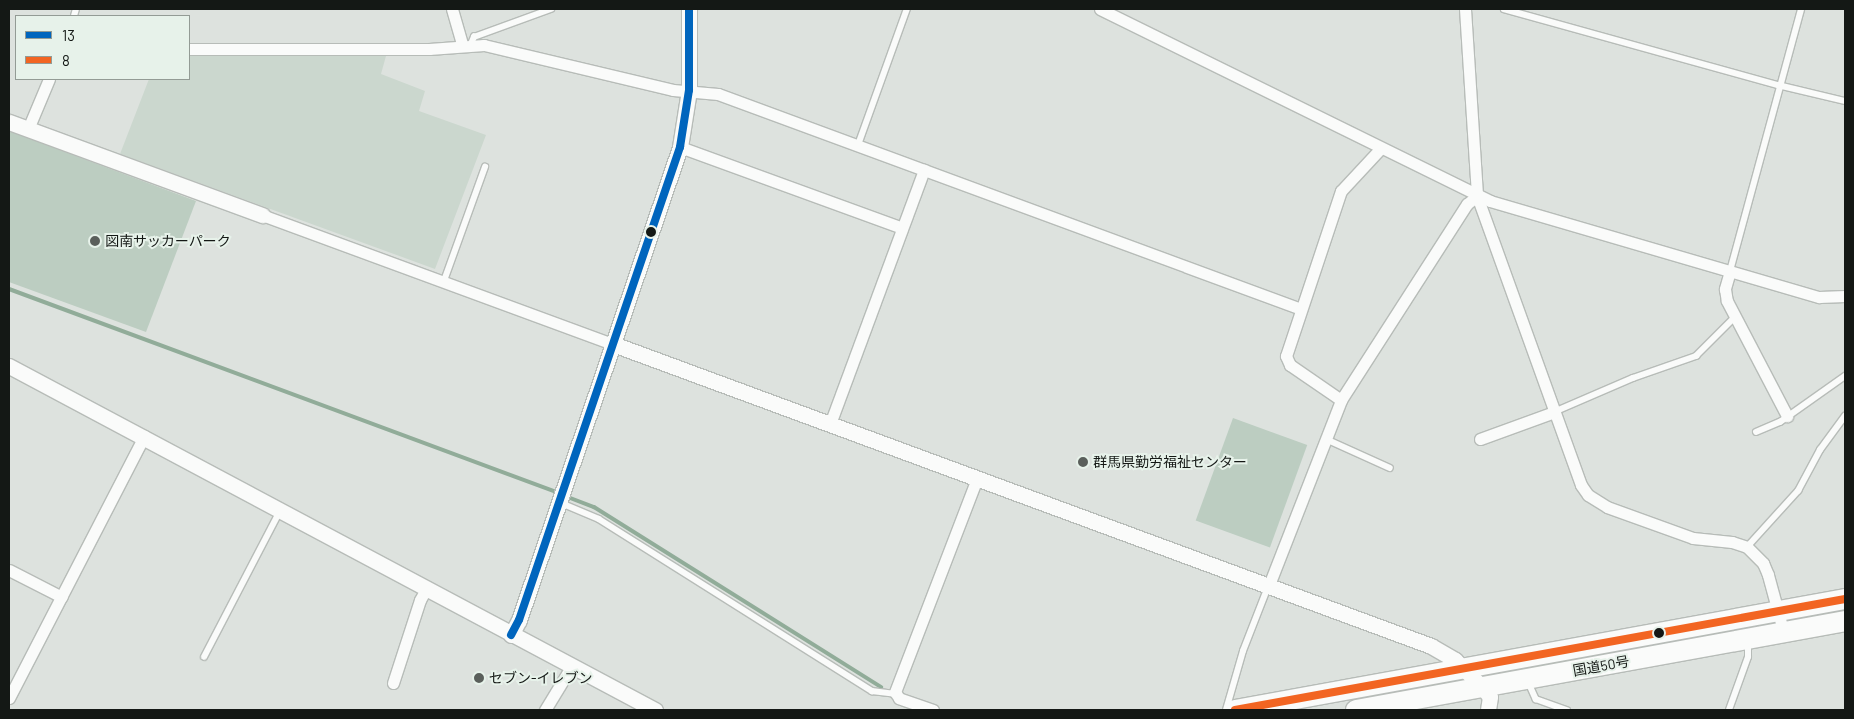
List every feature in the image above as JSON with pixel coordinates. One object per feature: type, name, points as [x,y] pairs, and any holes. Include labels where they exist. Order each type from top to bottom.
[{"type":"highway","name":"国道50号","points":[[1235,710],[1845,599]]},
{"type":"highway","name":"国道50号","points":[[1356,710],[1845,622]]},
{"type":"street","points":[[452,9],[466,44]]},
{"type":"street","points":[[511,635],[519,620],[680,147],[689,90],[689,9]]},
{"type":"street","points":[[1100,9],[1477,196],[1818,296],[1845,296]]},
{"type":"street","points":[[1465,9],[1477,196],[1581,485],[1596,502],[1693,538],[1732,542],[1747,547],[1763,563],[1780,612],[1784,634]]},
{"type":"street","points":[[190,49],[429,50],[466,44],[673,90],[718,94],[1300,309]]},
{"type":"street","points":[[28,129],[49,80]]},
{"type":"street","points":[[9,122],[1431,646],[1465,669],[1484,688],[1490,697],[1488,710]]},
{"type":"street","points":[[680,147],[902,228]]},
{"type":"street","points":[[1341,400],[1287,362],[1287,350],[1341,191],[1380,149]]},
{"type":"street","points":[[830,424],[924,170]]},
{"type":"street","points":[[1269,586],[1341,400],[1466,204],[1477,196]]},
{"type":"street","points":[[1730,271],[1725,289],[1735,317],[1787,416]]},
{"type":"street","points":[[9,366],[654,710]]},
{"type":"street","points":[[1480,439],[1554,412]]},
{"type":"street","points":[[9,698],[144,437]]},
{"type":"street","points":[[933,710],[899,698],[895,694],[977,478]]},
{"type":"street","points":[[9,570],[62,597]]},
{"type":"street","points":[[393,683],[420,600],[426,589]]},
{"type":"street","points":[[545,710],[571,667]]},
{"type":"lane","points":[[466,44],[474,37],[551,9]]},
{"type":"lane","points":[[858,145],[907,9]]},
{"type":"lane","points":[[1504,9],[1778,85],[1845,100]]},
{"type":"lane","points":[[1730,271],[1778,85],[1801,9]]},
{"type":"lane","points":[[444,281],[485,167]]},
{"type":"lane","points":[[1554,412],[1633,378],[1696,356],[1735,317]]},
{"type":"lane","points":[[1756,432],[1787,416],[1845,376]]},
{"type":"lane","points":[[1747,547],[1798,491],[1820,450],[1845,416]]},
{"type":"lane","points":[[1326,439],[1390,468]]},
{"type":"lane","points":[[559,502],[599,519],[872,691],[888,695],[895,694]]},
{"type":"lane","points":[[204,657],[280,511]]},
{"type":"lane","points":[[1226,710],[1243,650],[1269,586]]},
{"type":"lane","points":[[1729,710],[1748,657],[1747,641]]},
{"type":"lane","points":[[1528,679],[1533,696],[1567,710]]},
{"type":"shaded area","points":[[190,55],[386,56],[381,74],[425,91],[419,111],[486,135],[435,269],[120,154],[149,80],[190,80]]},
{"type":"green space","name":"図南サッカーパーク","points":[[9,131],[196,201],[146,332],[9,282]]},
{"type":"green space","points":[[1233,418],[1307,445],[1270,547],[1196,520]]},
{"type":"waterway","points":[[9,289],[559,493]]},
{"type":"waterway","points":[[565,496],[594,507],[881,687]]},
{"type":"transit line","name":"13","points":[[511,635],[519,620],[680,147],[689,90],[689,9]]},
{"type":"transit line","name":"8","points":[[1235,710],[1845,599]]},
{"type":"place","name":"図南サッカーパーク","points":[[95,241]]},
{"type":"place","name":"群馬県勤労福祉センター","points":[[1083,462]]},
{"type":"place","name":"セブン-イレブン","points":[[479,678]]}]
